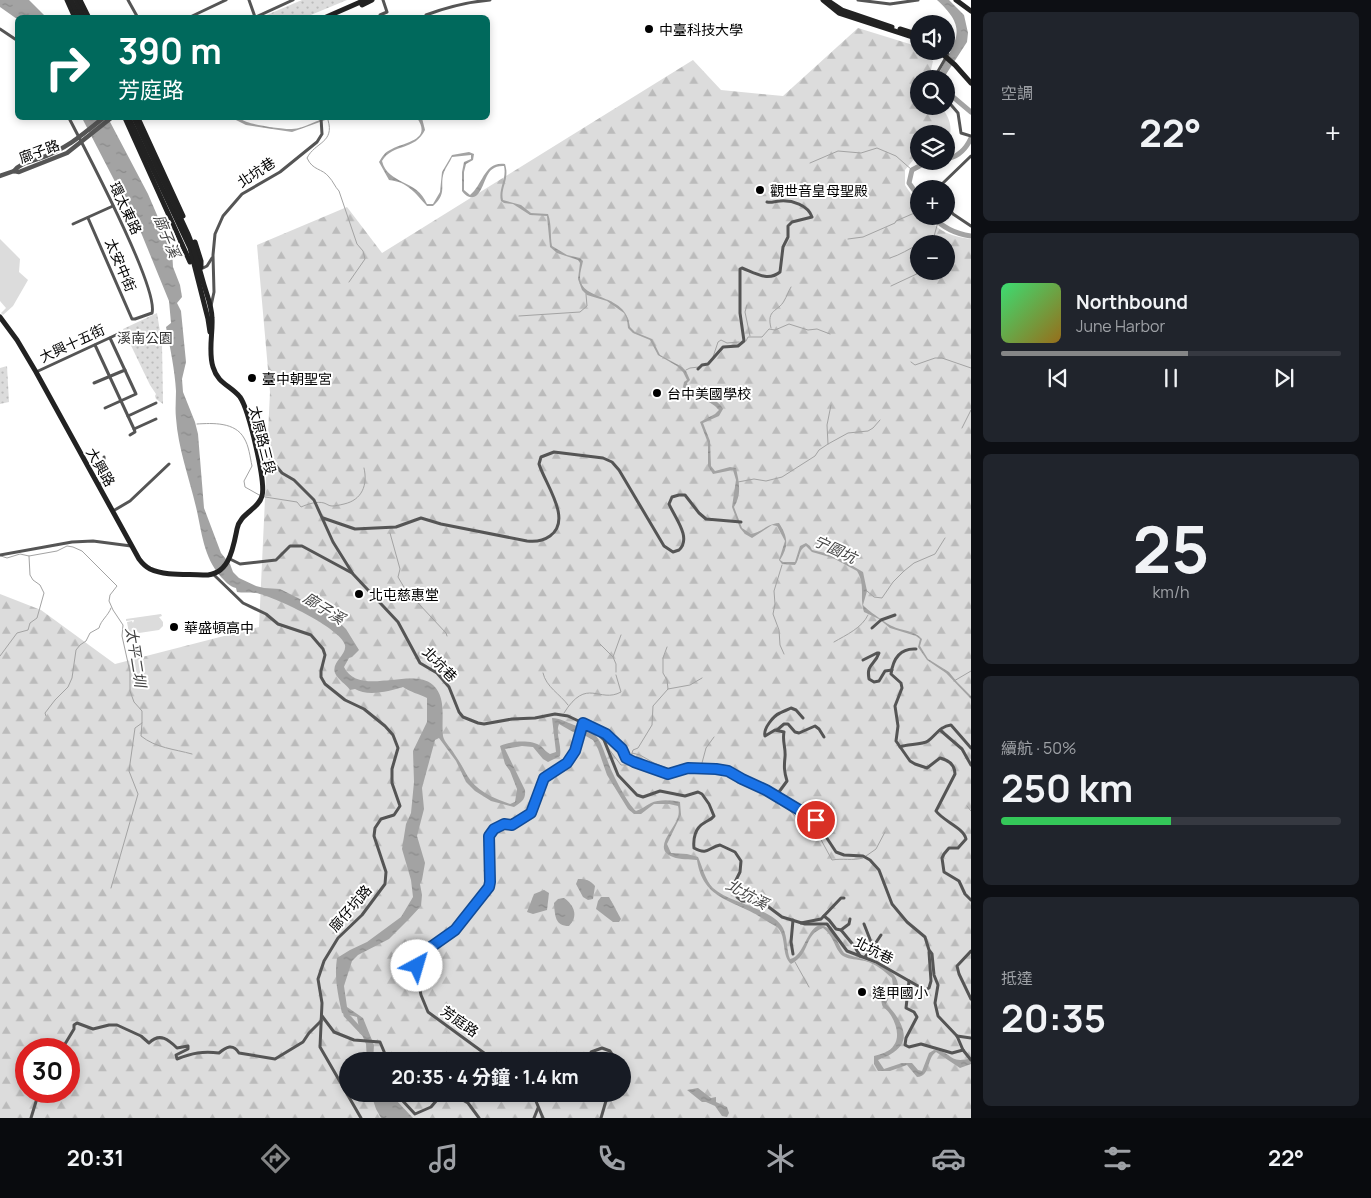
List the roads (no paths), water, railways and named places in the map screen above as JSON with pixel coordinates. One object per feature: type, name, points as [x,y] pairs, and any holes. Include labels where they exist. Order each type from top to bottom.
[{"type":"main road","points":[[67,0],[74,15]]},
{"type":"main road","points":[[71,0],[78,15]]},
{"type":"main road","points":[[76,0],[83,15]]},
{"type":"main road","points":[[80,0],[88,15]]},
{"type":"main road","points":[[331,15],[363,1],[372,0]]},
{"type":"main road","points":[[823,0],[839,13],[910,36]]},
{"type":"main road","points":[[828,0],[849,13],[910,32]]},
{"type":"main road","points":[[956,0],[971,11]]},
{"type":"main road","points":[[337,15],[363,1]]},
{"type":"main road","points":[[953,60],[971,78]]},
{"type":"main road","points":[[956,63],[971,83]]},
{"type":"main road","name":"太原路三段","points":[[126,120],[197,271]]},
{"type":"main road","name":"太原路三段","points":[[130,120],[190,248],[212,316],[212,364],[223,384],[234,391],[242,401],[256,451],[262,495],[258,503],[243,516],[237,526],[229,560]]},
{"type":"main road","name":"太原路三段","points":[[135,120],[193,247],[208,319],[212,355]]},
{"type":"main road","name":"太原路三段","points":[[139,120],[197,246],[202,260],[197,271]]},
{"type":"main road","name":"大興路","points":[[0,318],[36,372],[139,559],[148,568],[157,572],[214,573]]},
{"type":"main road","points":[[214,573],[229,560]]},
{"type":"street","points":[[128,0],[136,15]]},
{"type":"street","points":[[194,15],[226,0]]},
{"type":"street","points":[[249,0],[254,15]]},
{"type":"street","points":[[259,15],[287,1],[293,0]]},
{"type":"street","points":[[380,15],[387,12],[383,0]]},
{"type":"street","points":[[426,15],[471,2],[490,0]]},
{"type":"street","points":[[858,0],[890,4],[918,0]]},
{"type":"street","points":[[0,29],[15,40]]},
{"type":"street","points":[[955,110],[958,113],[961,133],[971,136]]},
{"type":"street","name":"環太東路","points":[[69,120],[82,139],[114,206],[147,284],[152,300],[152,313],[134,320]]},
{"type":"street","points":[[82,139],[101,120]]},
{"type":"street","points":[[82,139],[108,120]]},
{"type":"street","name":"北坑巷","points":[[210,306],[214,292],[213,255],[215,234],[222,216],[242,194],[280,172],[317,142],[322,134],[321,120]]},
{"type":"street","name":"廍子路","points":[[0,176],[14,171],[20,172],[56,159],[82,139]]},
{"type":"street","points":[[946,180],[971,156]]},
{"type":"street","points":[[698,369],[702,365],[708,364],[723,347],[738,346],[744,341],[740,313],[740,269],[742,268],[769,278],[775,276],[780,272],[783,247],[788,237],[788,226],[792,222],[812,217],[808,210],[800,204],[783,201],[767,202]]},
{"type":"street","points":[[73,224],[114,206]]},
{"type":"street","points":[[955,215],[971,226]]},
{"type":"street","name":"太安中街","points":[[88,218],[130,315],[134,320]]},
{"type":"street","points":[[197,271],[209,264],[213,255]]},
{"type":"street","points":[[197,271],[213,268]]},
{"type":"street","points":[[0,329],[6,325]]},
{"type":"street","name":"大興十五街","points":[[36,372],[118,334]]},
{"type":"street","points":[[106,408],[136,394],[110,338]]},
{"type":"street","points":[[95,345],[134,429],[135,432],[130,435]]},
{"type":"street","points":[[94,383],[125,370]]},
{"type":"street","points":[[128,416],[156,403]]},
{"type":"street","points":[[134,429],[156,419]]},
{"type":"street","name":"北坑巷","points":[[256,451],[267,455],[282,473],[294,480],[314,500],[332,542],[354,574],[398,622],[420,663],[437,673],[449,687],[459,712],[464,717],[484,724],[512,718],[535,718],[555,714],[568,716],[590,726],[615,741],[622,749],[626,758],[661,772],[675,773],[688,768],[728,771],[776,796],[816,820],[836,852],[844,855],[863,856],[870,860],[879,870],[892,904],[907,922],[925,937],[932,954],[934,975],[938,985],[935,1003],[936,1010],[944,1023],[957,1036],[963,1050],[971,1060]]},
{"type":"street","points":[[323,518],[355,529],[396,527],[421,518],[532,542],[547,538],[555,532],[559,524],[558,508],[539,464],[541,457],[554,452],[603,458],[612,462],[619,470],[664,546],[673,552],[679,550],[685,542],[684,535],[669,504],[672,497],[685,495],[706,519],[741,522]]},
{"type":"street","points":[[98,484],[105,481],[104,457]]},
{"type":"street","points":[[113,511],[130,501],[169,464]]},
{"type":"street","points":[[0,554],[72,542],[93,541],[131,546]]},
{"type":"street","name":"北坑巷","points":[[229,560],[240,564],[276,560],[290,546],[302,546],[354,574]]},
{"type":"street","name":"廍仔坑路","points":[[214,573],[222,585],[243,603],[264,613],[278,624],[306,633],[314,638],[326,655],[321,676],[325,684],[345,700],[364,709],[385,726],[393,735],[398,748],[392,769],[392,783],[400,806],[394,815],[381,819],[374,828],[374,836],[386,872],[385,884],[362,916],[338,938],[324,961],[318,979],[322,1003],[320,1047],[361,1118]]},
{"type":"street","points":[[872,628],[881,620],[895,615]]},
{"type":"street","points":[[916,649],[910,648],[903,651],[893,663],[891,674],[901,683],[902,688],[895,706],[898,726],[896,736],[900,747],[914,764],[927,768],[940,758],[948,760],[954,769],[955,774],[936,811],[940,817],[963,832],[966,839],[958,848],[950,848],[944,854],[943,867],[944,872],[958,881],[965,894],[971,900]]},
{"type":"street","points":[[863,660],[879,653],[878,657],[869,667],[869,679],[874,682],[879,681],[885,671],[892,670]]},
{"type":"street","points":[[803,718],[796,710],[791,708],[778,713],[766,727],[765,736],[784,724],[788,724],[795,732],[799,733],[815,726],[820,729],[824,737]]},
{"type":"street","name":"芳庭路","points":[[483,1052],[428,1012],[421,995],[417,966],[421,954],[440,942],[460,925],[489,887],[490,832],[499,826],[516,823],[531,813],[544,778],[567,763],[575,751],[583,723]]},
{"type":"street","points":[[900,747],[908,744],[926,743],[940,730],[951,725],[971,748]]},
{"type":"street","name":"北坑巷","points":[[590,726],[604,740],[618,775],[637,795],[643,797],[660,790],[685,796],[698,792],[702,794],[713,811],[714,816],[702,823],[694,839],[694,848],[703,852],[720,845],[735,852],[741,860],[741,866],[733,886],[737,897],[746,902],[762,902],[782,917],[801,923],[811,925],[827,924],[847,951],[865,957],[918,986],[923,991],[927,990],[930,986],[929,950]]},
{"type":"street","points":[[776,730],[784,732],[782,739],[786,756],[783,764],[787,781],[776,796]]},
{"type":"street","points":[[940,730],[962,749],[971,765]]},
{"type":"street","points":[[801,923],[824,916],[844,898]]},
{"type":"street","points":[[824,916],[836,929],[841,930],[860,956]]},
{"type":"street","points":[[841,930],[849,924],[850,919]]},
{"type":"street","points":[[793,920],[791,942],[794,954]]},
{"type":"street","points":[[864,924],[873,947]]},
{"type":"street","points":[[865,957],[881,934]]},
{"type":"street","points":[[971,951],[958,966],[959,974],[971,999]]},
{"type":"street","points":[[909,981],[906,1008],[914,1012],[916,1017],[906,1038],[906,1045],[909,1047],[921,1044],[956,1053],[963,1050]]},
{"type":"street","points":[[322,1016],[334,1032],[354,1040],[380,1042],[384,1052]]},
{"type":"street","points":[[69,1038],[77,1023],[93,1029],[117,1025],[141,1036],[149,1043],[153,1039],[160,1038],[171,1041],[177,1048],[188,1046],[188,1049],[176,1055],[177,1059],[202,1051],[219,1053],[231,1046],[237,1049],[239,1053],[275,1059],[303,1042],[321,1021]]},
{"type":"street","points":[[957,1036],[971,1038]]},
{"type":"street","points":[[591,1052],[602,1048],[611,1052]]},
{"type":"street","points":[[404,1102],[415,1114],[431,1107],[435,1102]]},
{"type":"street","points":[[465,1102],[479,1118]]},
{"type":"street","points":[[536,1102],[543,1118]]},
{"type":"street","points":[[601,1118],[606,1102]]},
{"type":"street","points":[[31,1118],[36,1103]]},
{"type":"street","points":[[534,1118],[539,1108]]},
{"type":"water","points":[[0,0],[29,0],[44,15],[15,15],[15,18],[0,7]]},
{"type":"water","points":[[937,0],[949,0],[964,15],[968,33],[967,42],[949,70],[941,70],[946,60],[955,60],[955,15],[950,15]]},
{"type":"water","points":[[83,120],[109,120],[148,194],[172,250],[173,267],[180,285],[182,297],[177,303],[181,311],[186,362],[182,379],[183,392],[198,434],[204,508],[221,553],[230,564],[233,572],[239,578],[256,586],[280,589],[335,618],[346,629],[359,650],[349,658],[344,667],[351,676],[361,680],[373,681],[424,680],[433,685],[442,702],[443,736],[445,741],[471,781],[479,789],[494,798],[510,804],[515,802],[517,789],[505,764],[500,746],[515,742],[532,742],[541,746],[550,754],[556,752],[552,718],[560,719],[589,730],[599,740],[620,787],[636,811],[658,801],[670,800],[680,802],[681,815],[667,844],[671,853],[698,857],[706,878],[713,888],[778,921],[785,932],[790,959],[800,951],[812,931],[816,927],[822,926],[829,929],[836,937],[844,953],[884,967],[891,972],[896,978],[898,985],[891,992],[886,1004],[903,1028],[904,1034],[901,1045],[896,1050],[878,1060],[884,1069],[902,1063],[912,1063],[918,1070],[922,1071],[929,1053],[934,1050],[958,1060],[971,1058],[971,1064],[960,1068],[936,1052],[927,1070],[921,1076],[917,1077],[907,1065],[890,1071],[878,1071],[874,1064],[874,1056],[890,1049],[894,1045],[897,1036],[893,1019],[882,1004],[882,998],[893,986],[892,978],[873,964],[843,956],[830,935],[823,928],[812,935],[802,955],[791,964],[786,956],[781,932],[778,928],[714,892],[700,874],[697,860],[673,857],[664,849],[666,839],[678,817],[678,806],[654,804],[641,814],[634,814],[628,809],[607,775],[593,740],[559,724],[560,756],[548,762],[533,747],[522,746],[505,749],[525,790],[524,798],[514,807],[491,801],[475,791],[466,782],[456,761],[439,738],[435,740],[422,788],[424,809],[417,836],[425,863],[420,884],[421,906],[389,939],[358,955],[352,961],[344,986],[347,1007],[363,1018],[374,1045],[374,1052],[366,1052],[366,1044],[359,1028],[357,1017],[342,1013],[336,979],[337,958],[367,942],[401,917],[413,897],[411,880],[402,849],[406,824],[411,813],[414,782],[413,751],[427,722],[427,698],[403,687],[386,692],[372,693],[355,689],[350,690],[338,678],[334,669],[345,649],[341,638],[320,622],[277,600],[256,593],[237,592],[236,588],[226,582],[215,569],[204,544],[177,429],[175,375],[166,327],[171,323],[169,301],[140,230]]},
{"type":"water","points":[[236,120],[243,120],[261,126],[295,129],[320,120],[325,120],[292,132],[246,125]]},
{"type":"water","points":[[418,120],[422,120],[425,130],[421,137],[387,155],[382,161],[385,169],[396,179],[417,190],[427,204],[433,204],[440,192],[442,172],[452,155],[469,152],[474,154],[473,160],[466,164],[464,172],[464,190],[470,195],[492,166],[505,164],[506,175],[502,195],[503,200],[521,205],[531,213],[548,214],[552,246],[567,255],[580,258],[583,261],[580,277],[582,285],[588,291],[613,302],[621,308],[627,316],[630,327],[635,332],[652,339],[660,355],[686,371],[690,380],[687,383],[688,387],[720,404],[723,409],[719,416],[703,423],[710,441],[711,466],[715,471],[730,467],[736,468],[739,493],[734,507],[742,528],[751,534],[771,525],[779,523],[786,537],[785,550],[780,560],[783,562],[795,562],[800,546],[806,543],[812,550],[834,555],[863,572],[867,591],[863,605],[889,625],[919,636],[922,639],[920,646],[928,659],[949,672],[971,696],[971,699],[946,673],[927,660],[918,647],[920,639],[890,628],[879,619],[864,612],[862,601],[862,587],[857,571],[833,558],[812,552],[806,546],[803,548],[795,565],[782,564],[779,560],[785,541],[777,526],[772,525],[752,538],[745,534],[740,528],[732,507],[736,480],[733,470],[713,474],[708,466],[708,443],[700,422],[719,410],[711,403],[691,394],[683,387],[684,382],[687,380],[683,372],[677,366],[658,355],[650,340],[633,333],[628,328],[624,313],[607,301],[587,295],[582,290],[578,279],[580,263],[578,260],[557,253],[550,247],[547,216],[530,215],[513,204],[501,201],[504,166],[493,168],[478,194],[470,197],[462,191],[462,172],[464,162],[471,159],[471,155],[452,157],[444,172],[442,193],[433,206],[427,206],[415,193],[401,183],[389,180],[379,162],[388,151],[419,136],[421,126]]},
{"type":"water","points":[[578,879],[588,880],[595,886],[593,899],[588,900],[583,897],[576,884]]},
{"type":"water","points":[[544,890],[549,893],[547,910],[533,914],[527,912],[534,894]]},
{"type":"water","points":[[601,897],[609,897],[621,919],[619,922],[613,922],[596,909]]},
{"type":"water","points":[[564,898],[573,907],[574,911],[574,918],[569,926],[564,926],[558,922],[555,916],[554,903],[558,899]]},
{"type":"water","points":[[698,1088],[711,1098],[716,1097],[716,1102],[727,1107],[729,1113],[727,1117],[722,1116],[715,1106],[702,1102],[687,1090]]},
{"type":"water","points":[[374,1102],[398,1102],[413,1118],[381,1118]]},
{"type":"waterway","points":[[955,99],[971,112]]},
{"type":"waterway","points":[[328,120],[329,133],[327,138],[307,158],[312,165],[326,174],[339,191],[357,244],[363,251],[365,259],[349,282]]},
{"type":"waterway","points":[[955,155],[967,146],[971,138]]},
{"type":"waterway","points":[[810,163],[838,151],[861,153],[877,148],[896,156],[910,168]]},
{"type":"waterway","points":[[910,184],[912,170]]},
{"type":"waterway","points":[[848,239],[863,237],[910,215]]},
{"type":"waterway","points":[[934,235],[937,225]]},
{"type":"waterway","points":[[942,225],[960,234],[971,236]]},
{"type":"waterway","points":[[890,258],[910,249]]},
{"type":"waterway","points":[[891,286],[910,277]]},
{"type":"waterway","points":[[771,328],[771,314],[782,305],[791,287]]},
{"type":"waterway","points":[[519,316],[580,312],[587,306],[586,294]]},
{"type":"waterway","points":[[747,305],[745,312],[750,336]]},
{"type":"waterway","points":[[746,341],[748,337],[762,337],[769,329],[775,330],[789,324],[808,330],[817,329],[830,334]]},
{"type":"waterway","points":[[713,357],[718,342],[721,340],[727,343],[739,342]]},
{"type":"waterway","points":[[911,362],[915,365],[935,358],[942,358],[971,368]]},
{"type":"waterway","points":[[686,370],[699,367]]},
{"type":"waterway","points":[[828,444],[827,425],[831,405]]},
{"type":"waterway","points":[[962,428],[971,410]]},
{"type":"waterway","points":[[738,482],[754,479],[766,481],[782,477],[815,456],[819,450],[828,444],[848,433],[868,431],[880,420]]},
{"type":"waterway","points":[[197,424],[229,426],[240,433],[247,444],[252,466],[244,481],[245,487],[261,496]]},
{"type":"waterway","points":[[265,497],[297,502],[301,507],[318,502],[332,506],[344,504],[355,499],[362,491],[365,480],[364,468]]},
{"type":"waterway","points":[[390,533],[400,569],[398,577],[405,589],[447,636]]},
{"type":"waterway","points":[[867,591],[874,597],[882,598],[893,582],[904,571],[914,563],[935,554],[945,538]]},
{"type":"waterway","name":"太平二圳","points":[[1,556],[7,558],[20,554],[29,556],[57,551],[67,546],[73,547],[82,551],[117,586],[110,595],[109,601],[123,625],[122,636],[130,672],[130,691],[134,702],[142,711],[142,723],[135,728],[129,771],[138,794],[111,888]]},
{"type":"waterway","points":[[0,656],[17,633],[28,630],[30,623],[37,618],[44,593],[40,585],[30,575],[29,556]]},
{"type":"waterway","points":[[782,565],[774,591],[775,604],[773,614],[779,630],[780,645],[784,654]]},
{"type":"waterway","points":[[46,716],[45,713],[68,687],[72,678],[76,650],[86,641],[90,633],[99,628],[111,608]]},
{"type":"waterway","points":[[834,642],[858,627],[868,615]]},
{"type":"waterway","points":[[616,672],[616,664],[613,657],[621,635]]},
{"type":"waterway","points":[[600,644],[613,657]]},
{"type":"waterway","points":[[632,753],[633,750],[638,748],[652,725],[653,706],[668,689],[667,680],[663,673],[663,658],[667,647]]},
{"type":"waterway","points":[[954,681],[971,671]]},
{"type":"waterway","points":[[543,673],[550,686],[568,705]]},
{"type":"waterway","points":[[564,713],[572,702],[586,693],[613,695],[621,692],[616,675]]},
{"type":"waterway","points":[[668,689],[690,685],[702,678]]},
{"type":"waterway","points":[[142,723],[141,736],[147,740],[159,746],[192,754]]},
{"type":"waterway","points":[[702,763],[706,748],[714,737]]},
{"type":"waterway","points":[[608,748],[621,765],[628,765],[629,762]]},
{"type":"waterway","points":[[631,758],[632,753],[640,755],[669,769],[681,765],[694,764],[718,768]]},
{"type":"waterway","points":[[724,772],[734,778],[737,783],[752,787],[770,796],[797,819],[807,820],[811,829],[819,836],[832,860],[863,858]]},
{"type":"waterway","points":[[967,806],[971,811]]},
{"type":"waterway","points":[[866,856],[876,849],[885,832]]},
{"type":"waterway","points":[[795,962],[809,987]]},
{"type":"waterway","name":"廍子溪","points":[[345,1009],[346,1015],[363,1033]]},
{"type":"place","name":"中臺科技大學","points":[[649,29]]},
{"type":"place","name":"觀世音皇母聖殿","points":[[760,190]]},
{"type":"place","name":"臺中朝聖宮","points":[[252,378]]},
{"type":"place","name":"台中美國學校","points":[[657,393]]},
{"type":"place","name":"北屯慈惠堂","points":[[359,594]]},
{"type":"place","name":"華盛頓高中","points":[[174,627]]},
{"type":"place","name":"逢甲國小","points":[[862,992]]},
{"type":"park label","name":"溪南公園","points":[[145,337]]},
{"type":"water label","name":"宁園坑","points":[[835,549]]},
{"type":"water label","name":"北坑溪","points":[[747,894]]}]
